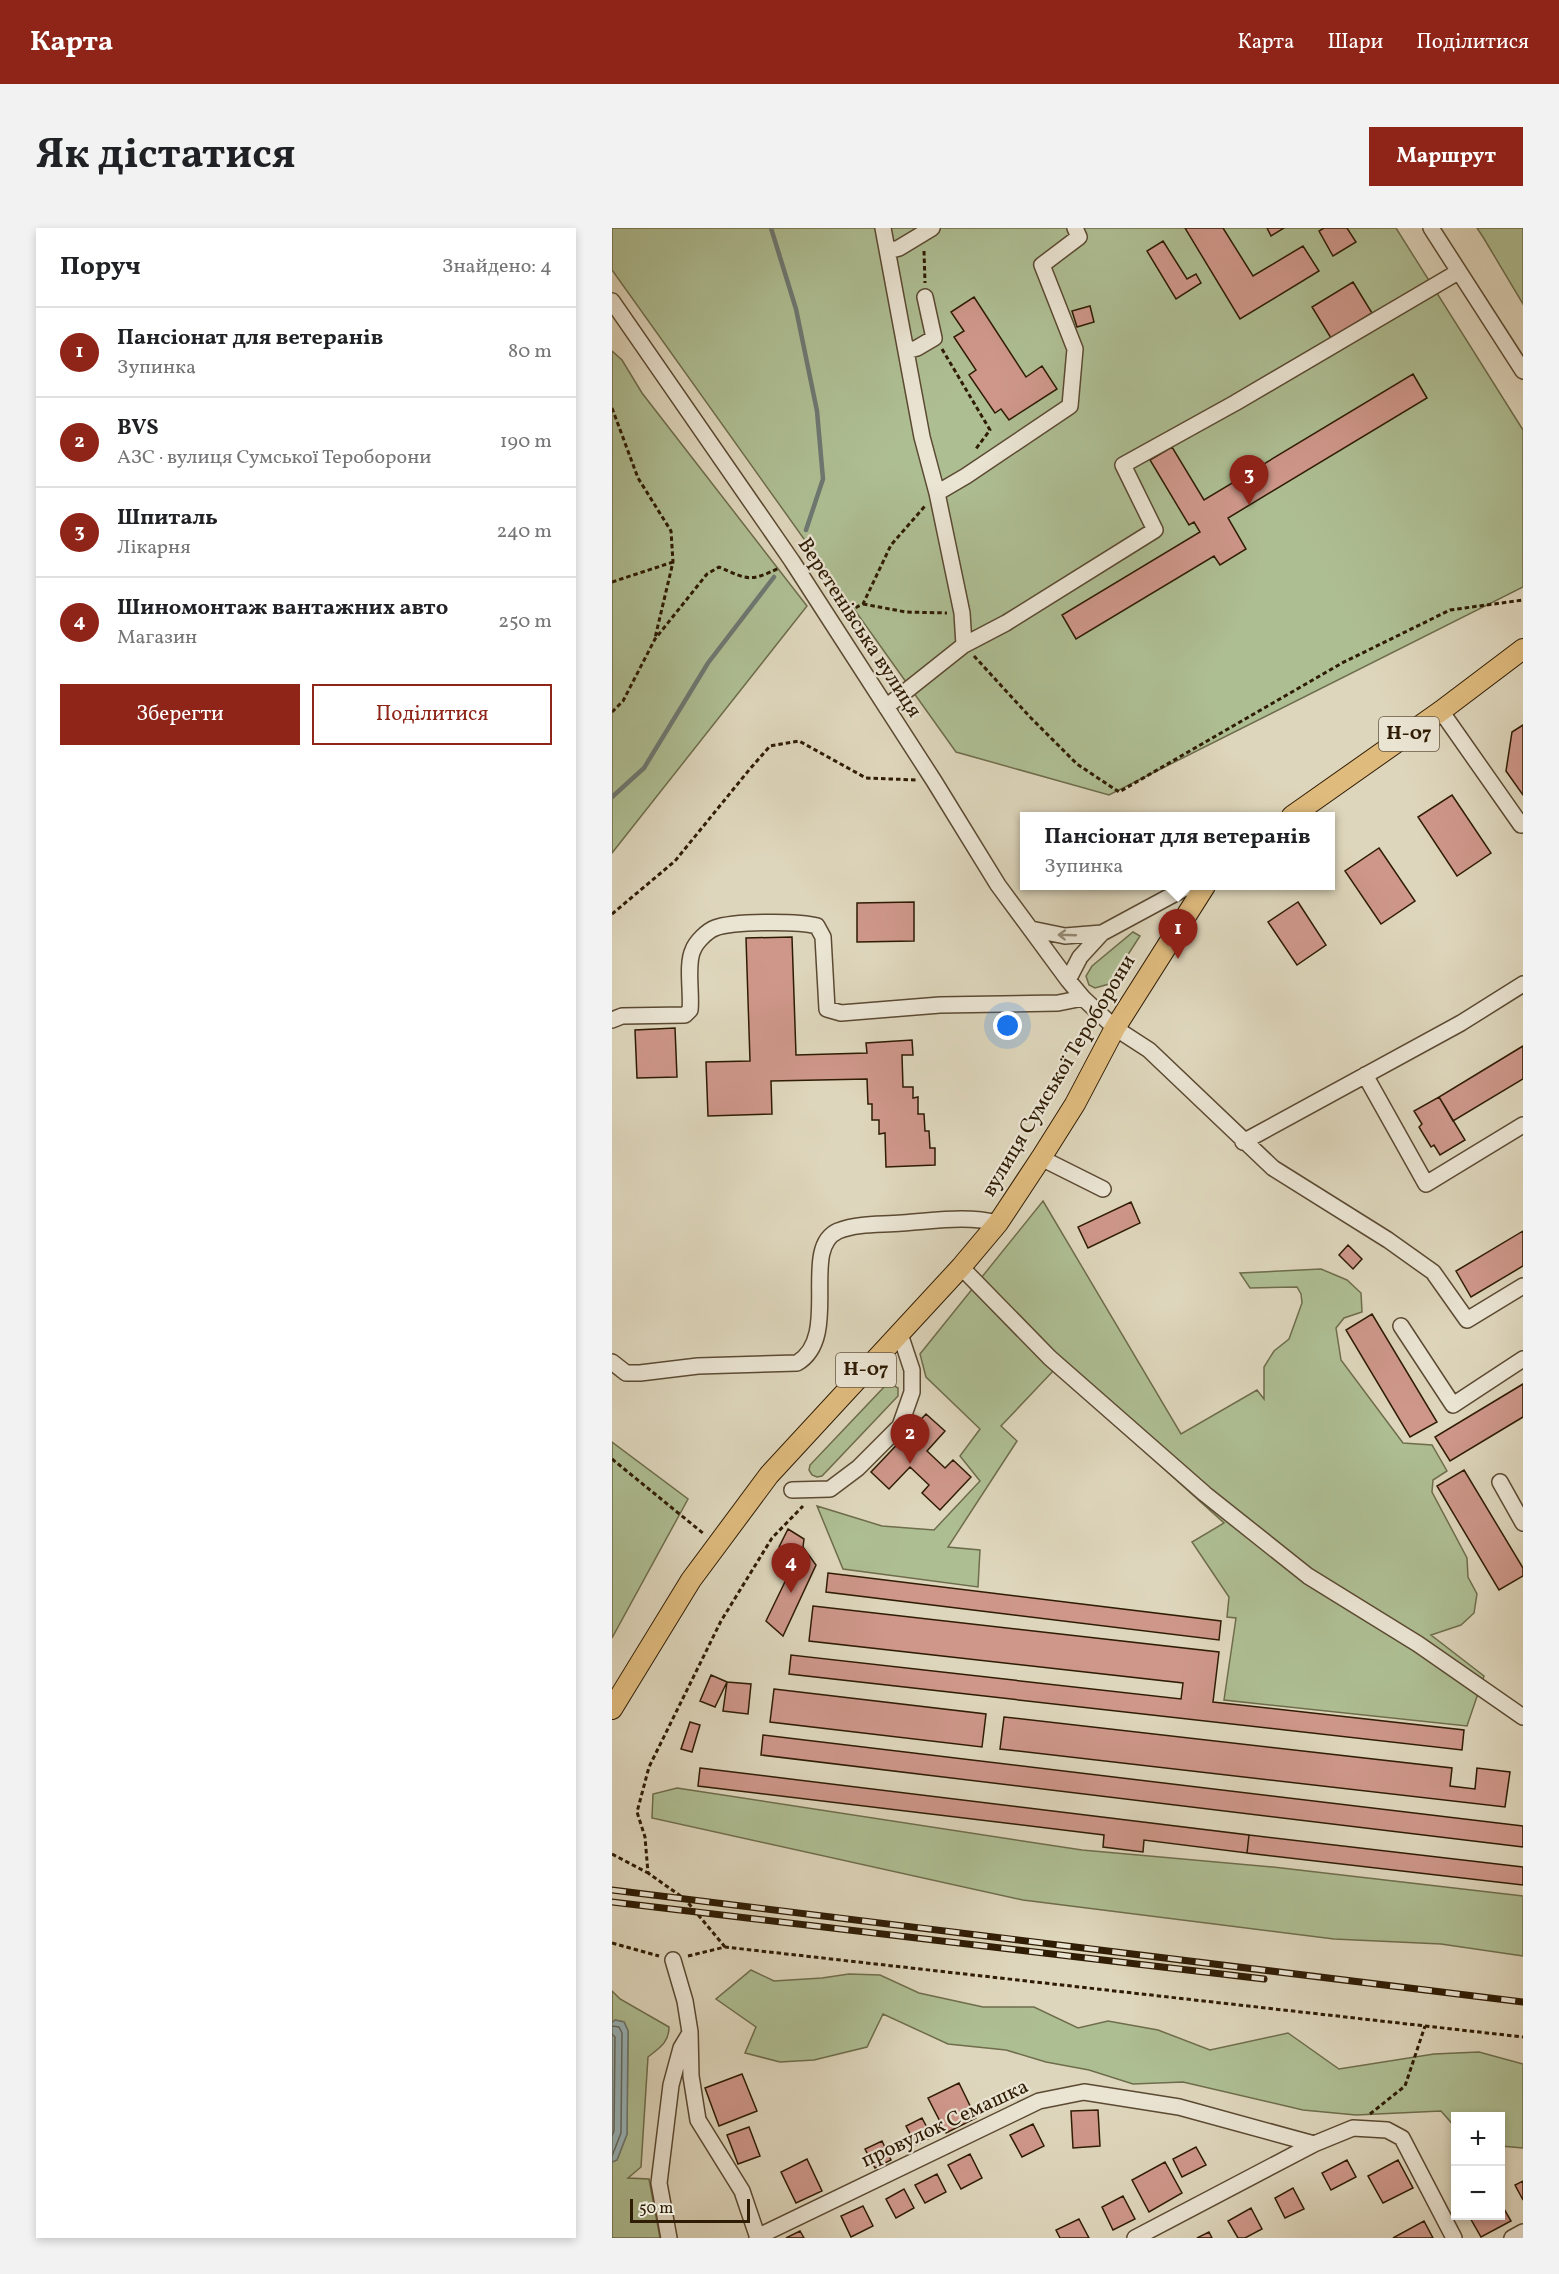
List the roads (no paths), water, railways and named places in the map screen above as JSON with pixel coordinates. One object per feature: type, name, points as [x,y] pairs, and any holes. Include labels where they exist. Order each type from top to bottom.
[{"type":"main road","name":"Н-07","points":[[1298,812],[1441,711],[1523,649]]},
{"type":"main road","name":"вулиця Сумської Тероборони","points":[[612,1709],[691,1580],[769,1475],[961,1267],[998,1222],[1041,1158],[1074,1104],[1115,1028],[1202,890]]},
{"type":"street","points":[[883,228],[922,438],[937,493],[962,614],[964,645]]},
{"type":"street","points":[[937,493],[1070,406],[1075,349],[1042,265],[1079,237],[1075,228]]},
{"type":"street","points":[[1431,228],[1523,371]]},
{"type":"street","points":[[888,251],[899,248],[927,231]]},
{"type":"street","points":[[886,707],[964,645],[1006,623],[1155,530],[1123,465],[1255,392],[1458,272]]},
{"type":"street","points":[[906,351],[917,348],[934,338],[925,297]]},
{"type":"street","name":"Веретенівська вулиця","points":[[612,301],[792,561],[998,885],[1083,998],[1115,1028],[1149,1050],[1243,1142],[1273,1168],[1388,1240],[1433,1272],[1467,1320],[1523,1286]]},
{"type":"street","points":[[1441,711],[1521,825],[1523,823]]},
{"type":"street","points":[[1068,980],[1080,957],[1102,933],[1180,890]]},
{"type":"street","points":[[612,1020],[622,1016],[685,1015],[690,1010],[692,996],[692,951],[714,928],[738,924],[817,926],[823,937],[827,1009],[841,1013],[940,1005],[1058,1004],[1083,998]]},
{"type":"street","points":[[1031,929],[1065,936],[1102,933]]},
{"type":"street","points":[[1243,1142],[1461,1023],[1523,984]]},
{"type":"street","points":[[1365,1075],[1426,1184],[1523,1125]]},
{"type":"street","points":[[1041,1158],[1103,1189]]},
{"type":"street","points":[[612,1362],[626,1373],[698,1366],[797,1363],[807,1357],[813,1347],[820,1314],[821,1258],[826,1242],[836,1232],[855,1226],[978,1218],[998,1222]]},
{"type":"street","points":[[961,1267],[1050,1358],[1205,1494],[1308,1576],[1418,1644],[1523,1717]]},
{"type":"street","points":[[1401,1326],[1453,1405],[1523,1359]]},
{"type":"street","points":[[792,1490],[830,1489],[858,1468],[900,1426],[912,1392],[912,1370],[900,1334]]},
{"type":"street","points":[[1500,1482],[1523,1523]]},
{"type":"street","points":[[674,1960],[686,2001],[690,2032],[691,2076],[698,2120],[742,2191],[758,2237]]},
{"type":"street","points":[[669,2238],[659,2183],[671,2085],[681,2048],[690,2032]]},
{"type":"street","name":"провулок Семашка","points":[[758,2237],[1039,2101],[1084,2092],[1179,2107],[1314,2144]]},
{"type":"street","points":[[1135,2238],[1314,2144],[1353,2128],[1387,2130],[1402,2138],[1454,2238]]},
{"type":"street","points":[[1512,2238],[1523,2232]]},
{"type":"water","points":[[615,2020],[624,2022],[628,2031],[627,2134],[617,2160],[612,2162],[612,2023]]},
{"type":"waterway","points":[[771,228],[796,309],[817,411],[823,479],[806,530]]},
{"type":"waterway","points":[[612,797],[644,768],[708,663],[774,577]]},
{"type":"railway","points":[[612,1890],[1523,2002]]},
{"type":"railway","points":[[612,1902],[1264,1979]]},
{"type":"place","name":"Шпиталь","points":[[1249,505]]},
{"type":"place","name":"Пансіонат для ветеранів","points":[[1178,959]]},
{"type":"place","name":"BVS","points":[[910,1464]]},
{"type":"place","name":"Шиномонтаж вантажних авто","points":[[791,1593]]}]
